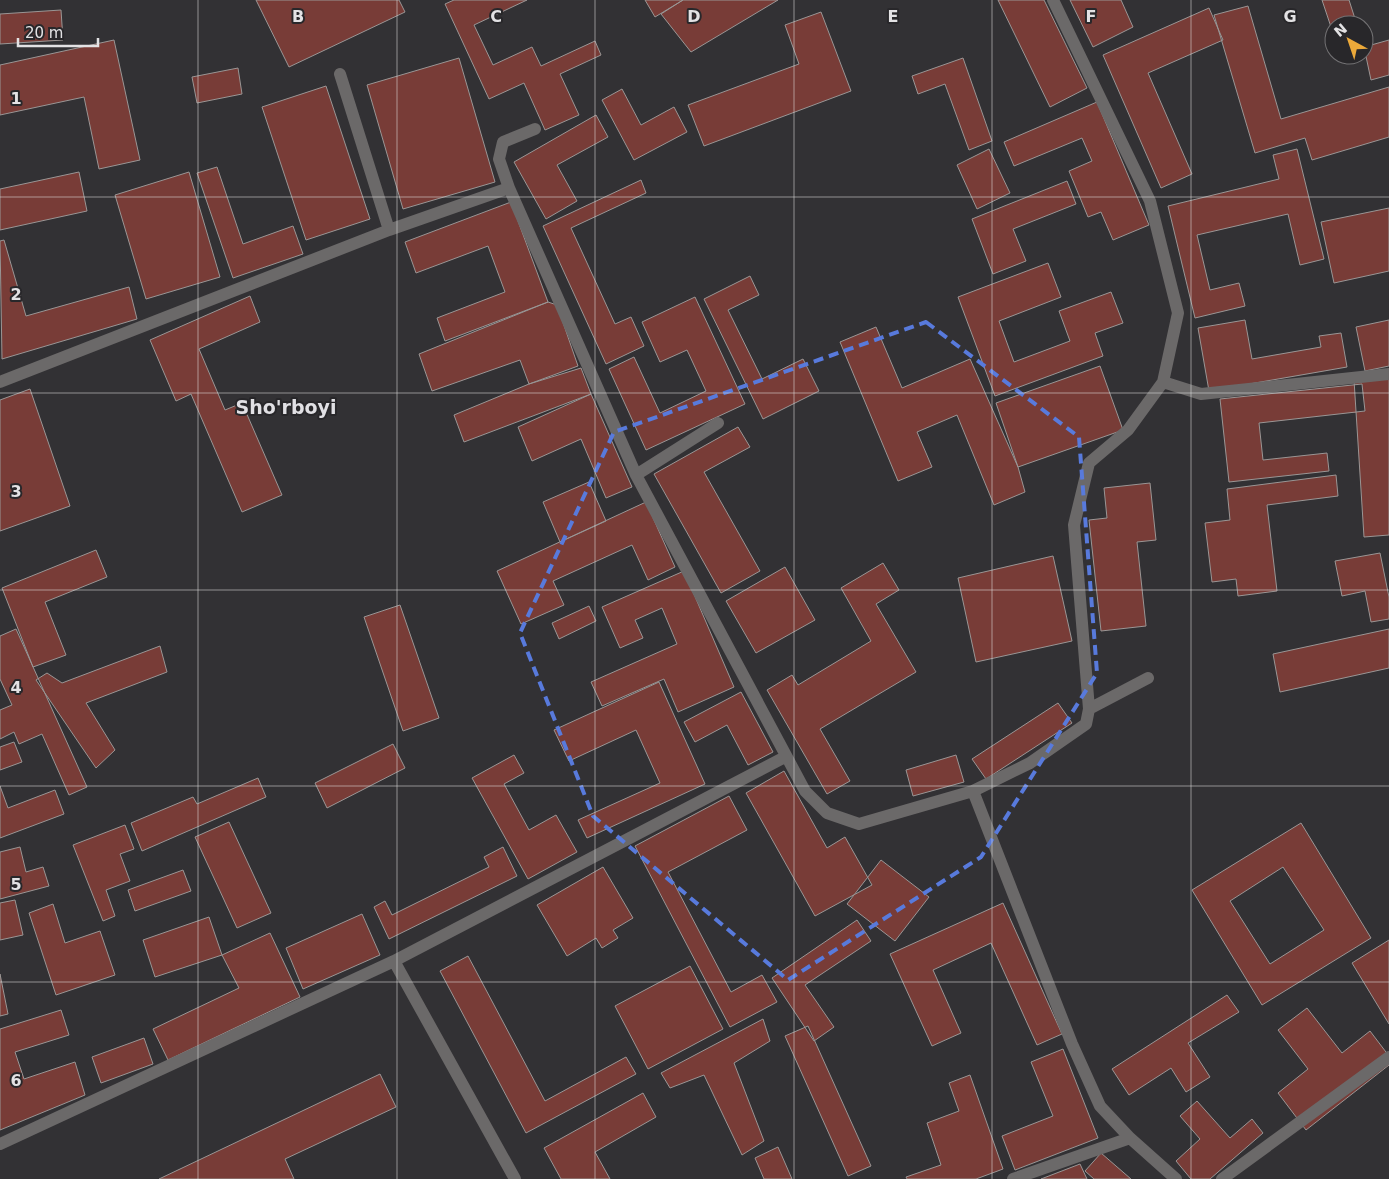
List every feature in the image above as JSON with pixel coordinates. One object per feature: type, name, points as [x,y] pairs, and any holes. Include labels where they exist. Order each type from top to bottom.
[{"type":"street","points":[[535,129],[504,142],[499,159],[509,188],[636,475],[805,792],[827,813],[859,824],[973,791],[1030,763],[1086,724],[1089,709],[1074,525],[1089,463],[1128,430],[1163,382],[1178,313],[1150,201],[1053,0]]},
{"type":"street","points":[[340,74],[389,230]]},
{"type":"street","points":[[0,382],[389,230],[509,188]]},
{"type":"street","points":[[1163,382],[1201,394],[1389,374]]},
{"type":"street","points":[[636,475],[718,423]]},
{"type":"street","points":[[1089,709],[1148,678]]},
{"type":"street","points":[[0,1144],[394,961],[785,757]]},
{"type":"street","points":[[973,791],[1072,1044],[1100,1106],[1130,1138],[1176,1179]]},
{"type":"street","points":[[394,961],[515,1179]]},
{"type":"street","points":[[1222,1179],[1389,1057]]},
{"type":"street","points":[[1013,1179],[1130,1138]]},
{"type":"highlighted area","points":[[926,322],[1079,437],[1097,673],[981,857],[788,980],[593,816],[520,633],[614,432]]},
{"type":"building","points":[[256,0],[399,0],[405,12],[289,67]]},
{"type":"building","points":[[454,0],[527,0],[474,25],[493,65],[532,47],[541,66],[595,41],[601,55],[560,74],[579,115],[545,130],[524,83],[489,99],[445,4]]},
{"type":"building","points":[[645,0],[683,0],[655,17]]},
{"type":"building","points":[[683,0],[778,0],[691,52],[661,14]]},
{"type":"building","points":[[998,0],[1044,0],[1087,88],[1050,107]]},
{"type":"building","points":[[1070,0],[1121,0],[1133,27],[1093,47]]},
{"type":"building","points":[[1322,0],[1349,0],[1354,15],[1327,15]]},
{"type":"building","points":[[1248,6],[1281,119],[1389,87],[1389,137],[1312,160],[1305,138],[1255,153],[1214,15]]},
{"type":"building","points":[[1209,8],[1223,40],[1148,73],[1192,174],[1161,188],[1103,55]]},
{"type":"building","points":[[61,10],[63,40],[0,44],[0,14]]},
{"type":"building","points":[[821,12],[851,91],[704,146],[688,105],[799,64],[785,25]]},
{"type":"building","points":[[114,40],[140,160],[99,169],[84,97],[0,115],[0,65]]},
{"type":"building","points":[[1389,40],[1389,75],[1371,80],[1368,65],[1374,65],[1374,44]]},
{"type":"building","points":[[459,58],[495,182],[403,209],[367,85]]},
{"type":"building","points":[[963,58],[992,141],[969,150],[945,84],[918,94],[912,76]]},
{"type":"building","points":[[238,68],[242,94],[197,103],[192,77]]},
{"type":"building","points":[[326,86],[370,219],[306,240],[262,107]]},
{"type":"building","points":[[622,89],[641,125],[674,107],[687,132],[634,160],[602,100]]},
{"type":"building","points":[[1097,102],[1149,225],[1113,240],[1101,212],[1088,217],[1069,171],[1092,161],[1082,138],[1014,166],[1004,142]]},
{"type":"building","points":[[596,115],[608,137],[557,165],[577,201],[546,219],[514,162]]},
{"type":"building","points":[[989,149],[1010,193],[977,209],[957,165]]},
{"type":"building","points":[[1297,149],[1324,259],[1300,265],[1288,214],[1197,235],[1210,290],[1239,283],[1245,306],[1195,318],[1168,206],[1279,179],[1273,155]]},
{"type":"building","points":[[217,167],[243,244],[293,226],[303,254],[233,278],[197,173]]},
{"type":"building","points":[[79,172],[87,211],[0,230],[0,189]]},
{"type":"building","points":[[189,172],[220,277],[146,299],[115,195]]},
{"type":"building","points":[[641,180],[646,193],[571,228],[615,324],[631,317],[644,346],[606,364],[543,226]]},
{"type":"building","points":[[1067,181],[1076,204],[1013,229],[1026,261],[993,274],[972,219]]},
{"type":"building","points":[[511,202],[548,302],[445,341],[437,318],[505,292],[488,246],[416,273],[405,242]]},
{"type":"building","points":[[1389,208],[1389,271],[1334,283],[1321,222]]},
{"type":"building","points":[[4,240],[26,316],[129,287],[137,319],[2,359],[0,241]]},
{"type":"building","points":[[1048,263],[1061,297],[999,321],[1014,362],[1070,341],[1059,311],[1111,292],[1123,323],[1095,333],[1103,356],[995,396],[958,297]]},
{"type":"building","points":[[750,276],[759,295],[728,310],[762,379],[803,359],[819,391],[763,419],[704,299]]},
{"type":"building","points":[[250,296],[260,322],[199,349],[225,410],[242,403],[282,495],[242,512],[191,394],[176,401],[150,340]]},
{"type":"building","points":[[695,297],[745,404],[646,450],[609,369],[634,357],[660,413],[706,391],[687,350],[660,362],[642,322]]},
{"type":"building","points":[[548,302],[557,305],[578,366],[529,384],[520,360],[432,391],[419,354]]},
{"type":"building","points":[[1245,320],[1252,359],[1321,347],[1319,336],[1341,333],[1347,367],[1209,391],[1198,328]]},
{"type":"building","points":[[1389,320],[1389,366],[1365,371],[1356,327]]},
{"type":"building","points":[[876,327],[902,388],[970,359],[1018,467],[1025,492],[994,505],[957,415],[917,432],[932,467],[898,481],[840,342]]},
{"type":"building","points":[[1100,366],[1123,430],[1018,467],[996,403]]},
{"type":"building","points":[[581,368],[591,394],[464,442],[454,415],[529,384]]},
{"type":"building","points":[[1389,377],[1389,535],[1364,537],[1354,380]]},
{"type":"building","points":[[1362,384],[1365,411],[1259,423],[1263,460],[1327,453],[1329,471],[1229,482],[1220,399]]},
{"type":"building","points":[[30,389],[70,506],[0,531],[0,400]]},
{"type":"building","points":[[591,394],[632,487],[606,498],[581,439],[532,461],[518,427]]},
{"type":"building","points":[[738,427],[750,447],[704,472],[760,571],[721,593],[654,474]]},
{"type":"building","points":[[1336,475],[1338,496],[1267,505],[1277,591],[1238,596],[1236,579],[1212,582],[1205,523],[1230,520],[1227,489]]},
{"type":"building","points":[[589,482],[606,521],[560,542],[543,502]]},
{"type":"building","points":[[1150,483],[1156,540],[1137,542],[1146,626],[1101,631],[1089,520],[1107,518],[1104,488]]},
{"type":"building","points":[[646,502],[675,567],[648,580],[632,545],[553,581],[564,605],[521,624],[497,571]]},
{"type":"building","points":[[96,550],[107,577],[45,602],[66,655],[33,667],[2,588]]},
{"type":"building","points":[[1380,553],[1389,597],[1389,619],[1371,622],[1365,591],[1342,596],[1335,561]]},
{"type":"building","points":[[1053,556],[1072,641],[976,662],[958,578]]},
{"type":"building","points":[[883,563],[899,590],[876,604],[916,672],[820,729],[850,781],[827,794],[767,690],[792,675],[798,685],[871,641],[841,588]]},
{"type":"building","points":[[785,567],[815,620],[756,653],[726,601]]},
{"type":"building","points":[[684,571],[734,687],[678,712],[664,679],[602,706],[591,682],[677,644],[662,608],[635,620],[643,638],[620,648],[602,607]]},
{"type":"building","points":[[400,605],[439,718],[403,731],[364,617]]},
{"type":"building","points":[[589,606],[596,621],[559,639],[552,623]]},
{"type":"building","points":[[16,629],[87,787],[69,795],[42,734],[19,744],[14,732],[0,739],[0,710],[12,705],[0,679],[0,636]]},
{"type":"building","points":[[1389,629],[1389,668],[1280,692],[1273,654]]},
{"type":"building","points":[[160,646],[167,672],[86,703],[115,750],[96,768],[36,680],[47,673],[62,683]]},
{"type":"building","points":[[659,682],[705,784],[587,838],[578,820],[660,783],[636,730],[569,761],[554,730]]},
{"type":"building","points":[[741,692],[773,752],[748,765],[727,725],[695,742],[684,722]]},
{"type":"building","points":[[1058,703],[1072,723],[986,779],[972,759]]},
{"type":"building","points":[[14,742],[22,762],[0,770],[0,747]]},
{"type":"building","points":[[393,744],[405,768],[327,808],[315,783]]},
{"type":"building","points":[[514,755],[524,773],[504,784],[529,830],[556,815],[577,852],[528,879],[472,778]]},
{"type":"building","points":[[956,755],[964,782],[913,796],[906,770]]},
{"type":"building","points":[[784,771],[827,848],[845,837],[872,885],[815,916],[746,793]]},
{"type":"building","points":[[258,778],[266,797],[142,851],[131,823],[193,797],[197,804]]},
{"type":"building","points":[[0,786],[8,808],[55,790],[64,814],[0,838]]},
{"type":"building","points":[[729,796],[747,830],[668,872],[731,992],[762,975],[777,1002],[730,1027],[635,846]]},
{"type":"building","points":[[229,822],[271,913],[237,928],[195,837]]},
{"type":"building","points":[[1301,823],[1371,938],[1262,1005],[1192,890]],"holes":[[[1283,867],[1324,930],[1270,964],[1230,901]]]},
{"type":"building","points":[[125,825],[134,849],[120,854],[130,881],[106,890],[115,916],[103,921],[73,845]]},
{"type":"building","points":[[20,847],[26,872],[43,867],[49,886],[0,899],[0,852]]},
{"type":"building","points":[[503,847],[517,876],[389,939],[374,907],[385,901],[392,915],[489,867],[484,857]]},
{"type":"building","points":[[881,860],[929,897],[895,941],[847,904]]},
{"type":"building","points":[[603,867],[633,918],[613,930],[618,938],[602,948],[596,938],[567,956],[537,905]]},
{"type":"building","points":[[183,870],[191,891],[135,911],[128,890]]},
{"type":"building","points":[[15,900],[23,935],[0,940],[0,903]]},
{"type":"building","points":[[1003,903],[1062,1034],[1037,1045],[991,943],[933,970],[961,1033],[932,1046],[890,954]]},
{"type":"building","points":[[53,904],[65,943],[100,931],[115,975],[56,995],[29,913]]},
{"type":"building","points":[[362,914],[380,955],[303,989],[286,948]]},
{"type":"building","points":[[209,917],[222,955],[155,977],[143,940]]},
{"type":"building","points":[[857,920],[871,941],[805,985],[834,1027],[814,1041],[772,978]]},
{"type":"building","points":[[270,933],[300,997],[168,1060],[153,1029],[239,988],[222,955]]},
{"type":"building","points":[[1389,940],[1389,1024],[1352,963]]},
{"type":"building","points":[[468,956],[545,1101],[626,1057],[636,1074],[526,1133],[440,971]]},
{"type":"building","points":[[690,966],[723,1029],[648,1069],[615,1006]]},
{"type":"building","points":[[0,974],[8,1014],[0,1016]]},
{"type":"building","points":[[1227,995],[1239,1012],[1188,1043],[1210,1077],[1186,1092],[1171,1068],[1129,1095],[1112,1069]]},
{"type":"building","points":[[1307,1008],[1342,1053],[1370,1031],[1389,1056],[1389,1065],[1306,1130],[1278,1093],[1308,1069],[1278,1030]]},
{"type":"building","points":[[61,1010],[69,1035],[15,1052],[24,1079],[75,1062],[85,1095],[0,1130],[0,1029]]},
{"type":"building","points":[[763,1019],[770,1041],[734,1063],[764,1141],[742,1155],[704,1075],[670,1088],[661,1073]]},
{"type":"building","points":[[808,1026],[871,1166],[848,1176],[785,1036]]},
{"type":"building","points":[[144,1038],[153,1064],[101,1083],[92,1057]]},
{"type":"building","points":[[1063,1049],[1098,1138],[1015,1170],[1002,1136],[1053,1116],[1031,1062]]},
{"type":"building","points":[[380,1074],[396,1107],[285,1159],[294,1179],[159,1179]]},
{"type":"building","points":[[970,1075],[1003,1169],[976,1179],[907,1179],[906,1177],[941,1165],[927,1123],[959,1111],[949,1083]]},
{"type":"building","points":[[643,1093],[656,1117],[595,1152],[610,1179],[561,1179],[544,1148]]},
{"type":"building","points":[[1197,1101],[1230,1138],[1252,1119],[1263,1133],[1210,1179],[1191,1179],[1176,1161],[1200,1139],[1180,1116]]},
{"type":"building","points":[[778,1147],[792,1179],[764,1179],[755,1158]]},
{"type":"building","points":[[1101,1153],[1131,1179],[1094,1179],[1085,1171]]},
{"type":"building","points":[[1080,1164],[1087,1179],[1041,1179]]},
{"type":"district","name":"Sho'rboyi","points":[[286,407]]}]
